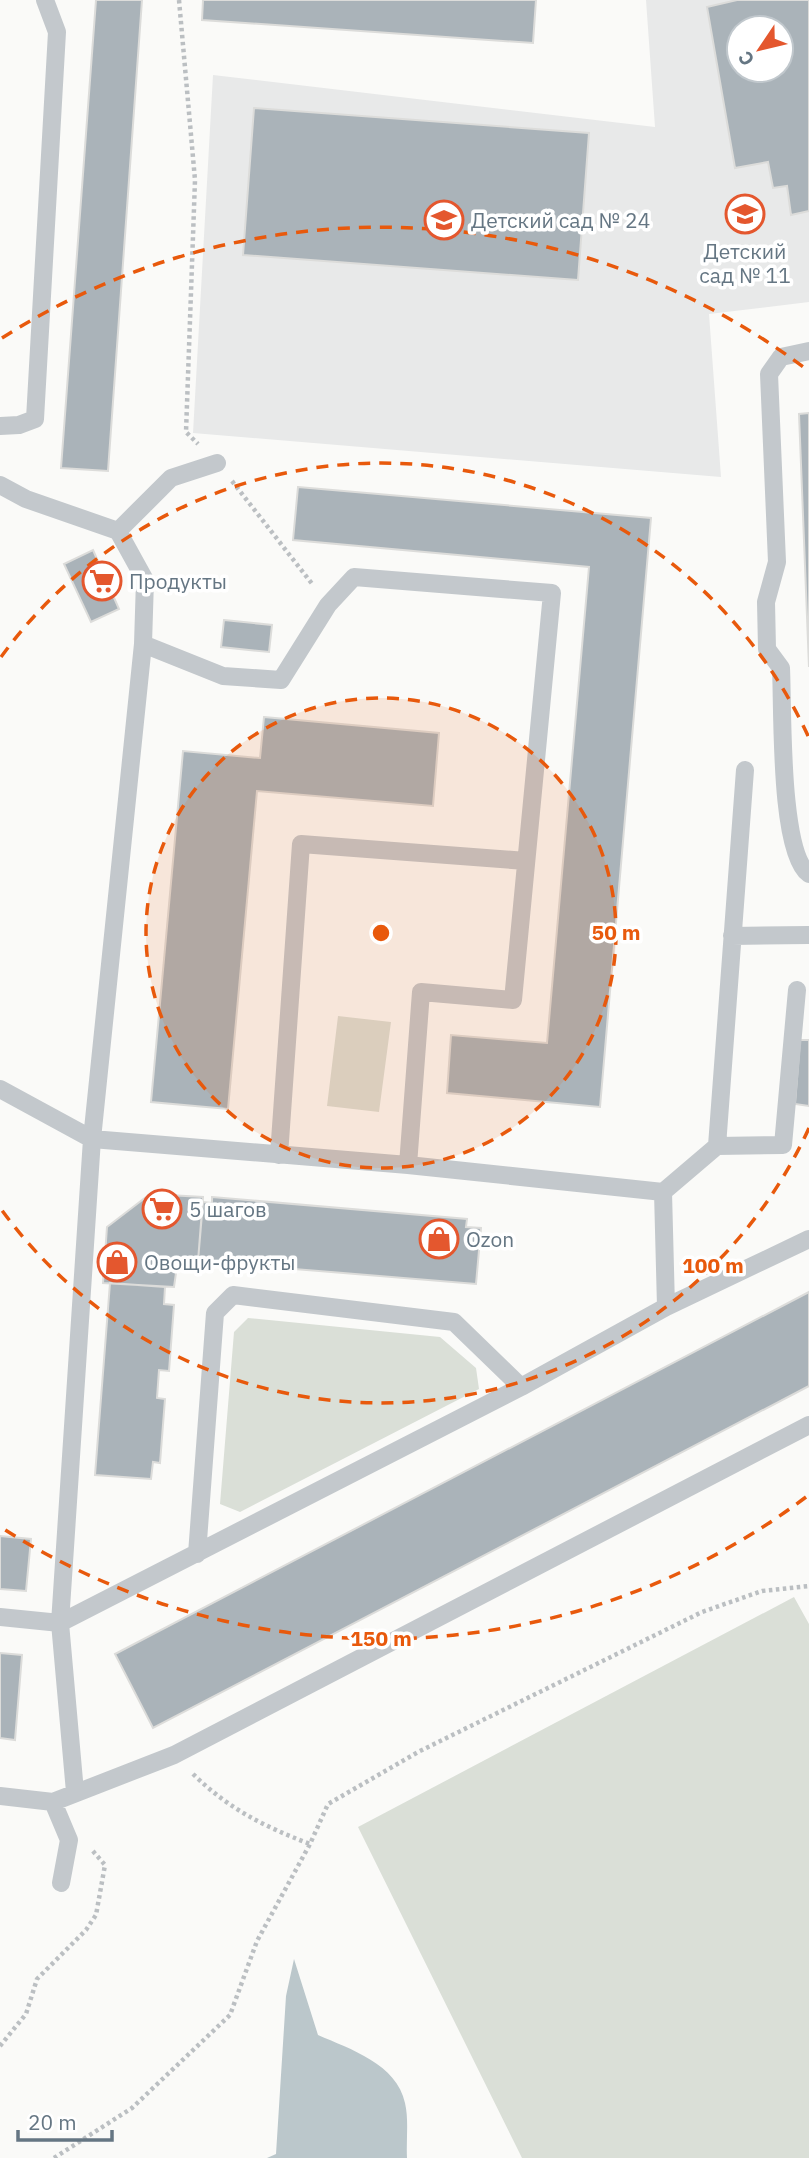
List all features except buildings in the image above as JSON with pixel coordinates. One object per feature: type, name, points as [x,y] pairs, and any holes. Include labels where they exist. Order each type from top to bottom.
[{"type":"lane","points":[[0,426],[19,425],[35,419],[57,32],[45,0]]},
{"type":"lane","points":[[809,351],[782,358],[769,374],[777,562],[766,602],[767,649],[781,668],[788,816],[793,847],[809,874]]},
{"type":"lane","points":[[118,531],[171,478],[217,463]]},
{"type":"lane","points":[[0,485],[26,499],[118,531],[145,580],[143,644],[92,1139],[60,1623],[75,1792]]},
{"type":"lane","points":[[143,644],[223,676],[281,680],[328,605],[354,577],[552,593],[513,1000],[421,992],[408,1165]]},
{"type":"lane","points":[[718,1146],[745,770]]},
{"type":"lane","points":[[279,1155],[301,844],[526,861]]},
{"type":"lane","points":[[732,936],[809,935]]},
{"type":"lane","points":[[0,1089],[92,1139],[408,1165],[663,1192],[718,1146],[783,1145],[797,990]]},
{"type":"lane","points":[[663,1192],[666,1307]]},
{"type":"lane","points":[[0,1617],[60,1623],[521,1387],[666,1307],[809,1239]]},
{"type":"lane","points":[[197,1554],[215,1313],[233,1295],[454,1322],[521,1387]]},
{"type":"lane","points":[[0,1796],[53,1802],[174,1755],[809,1425]]},
{"type":"lane","points":[[53,1802],[69,1840],[61,1882]]},
{"type":"path","points":[[179,0],[195,180],[186,432],[217,463],[328,605]]},
{"type":"path","points":[[54,2158],[132,2108],[230,2015],[257,1941],[310,1844],[328,1804],[418,1752],[702,1612],[762,1591],[809,1586]]},
{"type":"path","points":[[174,1755],[214,1794],[260,1825],[310,1844]]},
{"type":"path","points":[[0,2046],[26,2014],[37,1979],[86,1930],[96,1915],[105,1865],[94,1851],[69,1840]]},
{"type":"shaded area","name":"Детский сад № 24","points":[[646,0],[809,0],[809,302],[709,314],[721,477],[193,433],[213,75],[655,127]]},
{"type":"shaded area","points":[[338,1016],[391,1022],[379,1112],[327,1106]]},
{"type":"shaded area","points":[[248,1318],[440,1337],[476,1368],[479,1389],[240,1512],[220,1504],[234,1332]]},
{"type":"shaded area","points":[[794,1597],[809,1624],[809,2158],[522,2158],[358,1827]]},
{"type":"shaded area","points":[[294,1959],[318,2035],[370,2060],[393,2078],[400,2089],[406,2110],[407,2158],[267,2158],[276,2154],[286,1996]]},
{"type":"place","name":"Детский сад № 11","points":[[745,214]]},
{"type":"place","name":"Детский сад № 24","points":[[444,220]]},
{"type":"place","name":"Продукты","points":[[102,581]]},
{"type":"place","name":"5 шагов","points":[[162,1209]]},
{"type":"place","name":"Ozon","points":[[439,1239]]},
{"type":"place","name":"Овощи-фрукты","points":[[117,1262]]}]
